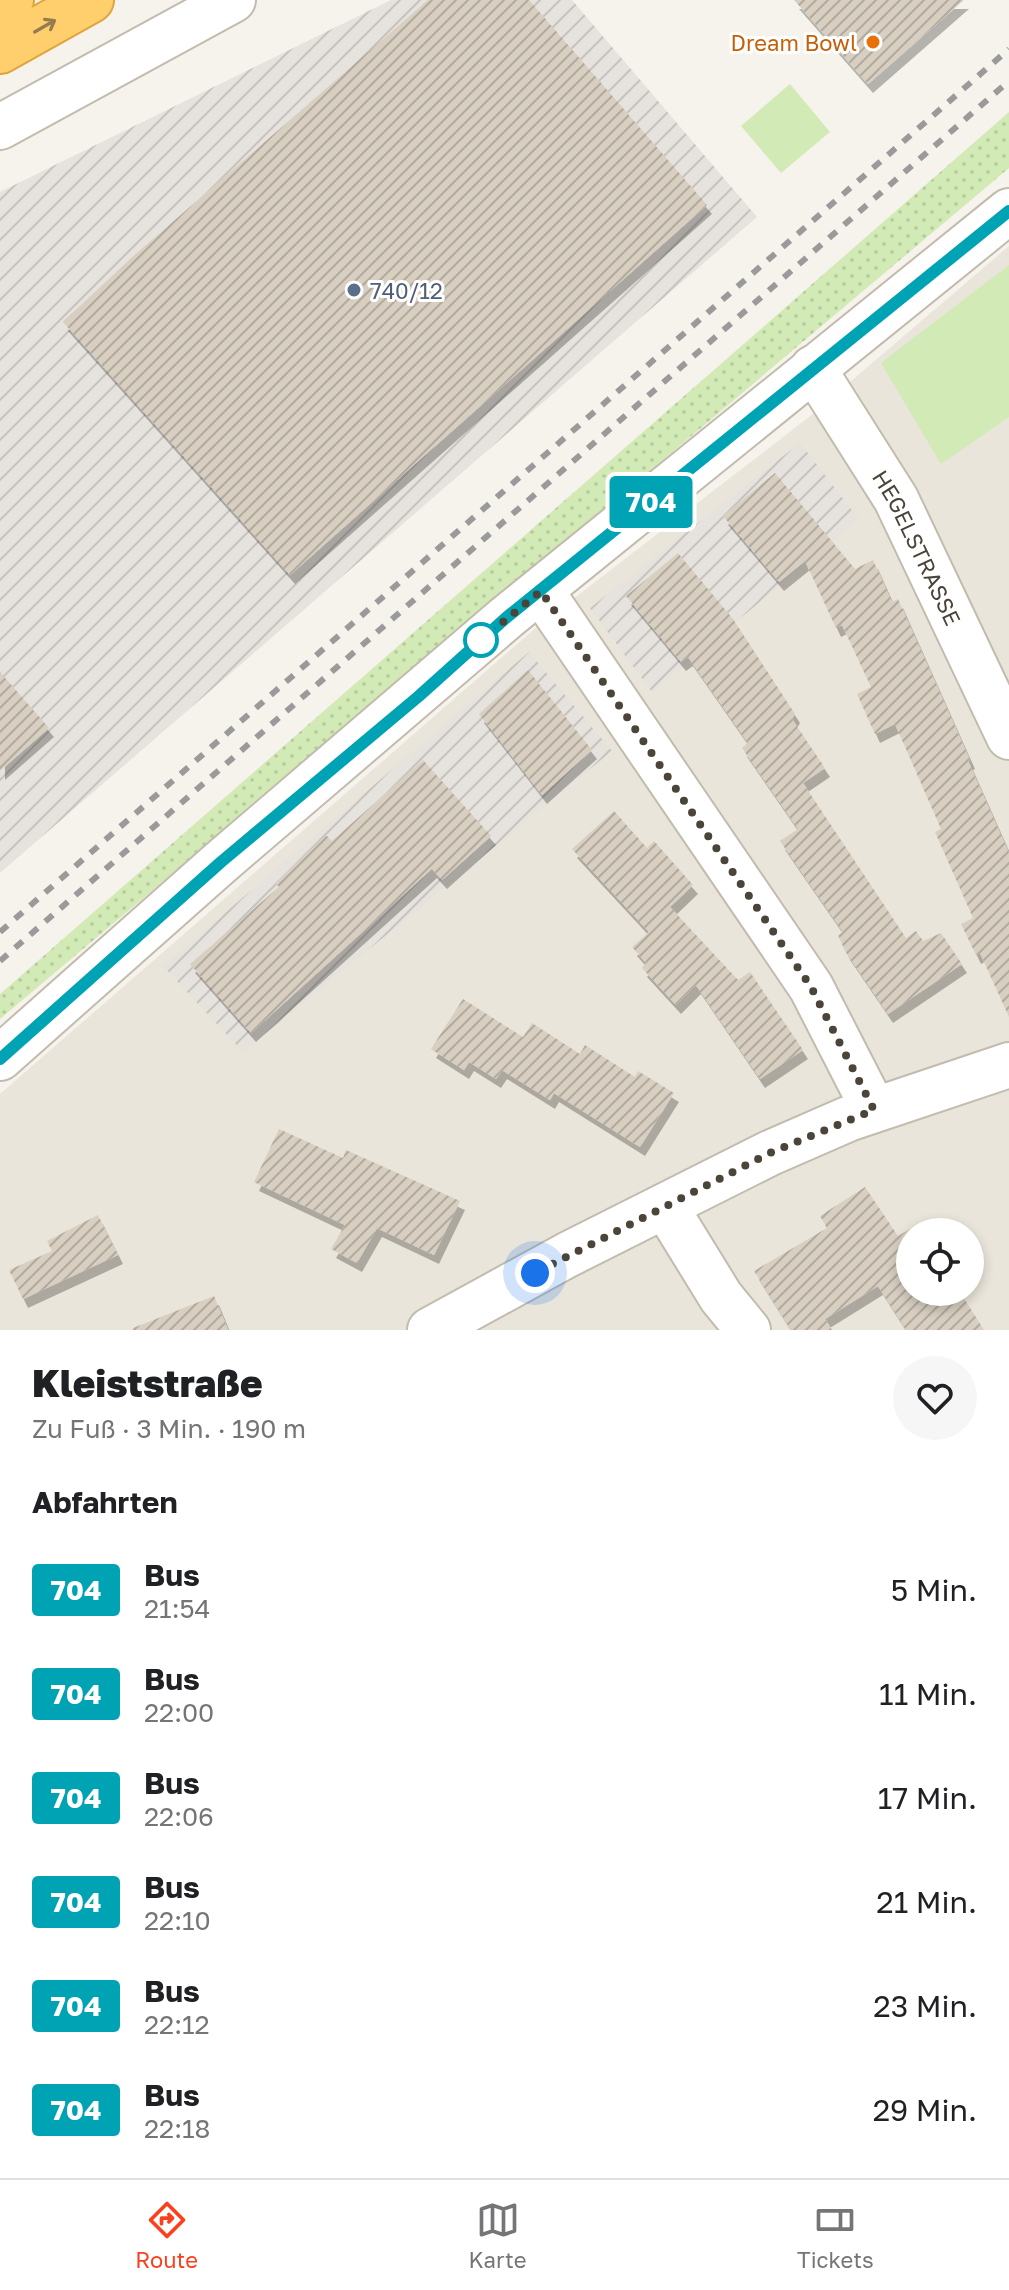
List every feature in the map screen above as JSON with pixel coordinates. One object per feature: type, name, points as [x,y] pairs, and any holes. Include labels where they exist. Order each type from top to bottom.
[{"type":"highway","points":[[0,6],[11,0]]},
{"type":"highway","points":[[0,51],[91,0]]},
{"type":"street","points":[[0,127],[233,0]]},
{"type":"street","points":[[0,1058],[221,862],[541,591],[1009,211]]},
{"type":"street","name":"HEGELSTRASSE","points":[[813,368],[896,499],[1009,737]]},
{"type":"street","points":[[541,591],[811,987],[874,1110]]},
{"type":"street","points":[[430,1330],[770,1153],[874,1110],[1009,1065]]},
{"type":"street","points":[[665,1206],[721,1297],[748,1330]]},
{"type":"shaded area","points":[[391,0],[572,0],[757,217],[0,873],[0,192]]},
{"type":"shaded area","points":[[1009,246],[1009,1330],[0,1330],[0,1094],[538,626],[809,417]]},
{"type":"shaded area","points":[[800,443],[859,519],[652,692],[590,608]]},
{"type":"shaded area","points":[[529,652],[612,751],[243,1052],[163,966]]},
{"type":"green space","points":[[790,84],[830,132],[781,173],[741,126]]},
{"type":"green space","points":[[1009,112],[1009,168],[0,1019],[0,994]]},
{"type":"green space","points":[[1009,265],[1009,417],[941,464],[881,363]]},
{"type":"building","name":"740/12","points":[[428,0],[529,0],[707,205],[290,575],[63,322],[130,259]]},
{"type":"building","name":"Dream Bowl","points":[[794,0],[964,0],[868,84]]},
{"type":"building","points":[[775,473],[855,569],[873,560],[892,602],[898,599],[970,760],[1009,853],[1009,1017],[980,953],[976,955],[961,924],[973,918],[935,832],[941,829],[895,724],[875,734],[857,694],[871,687],[842,625],[836,628],[805,561],[779,582],[723,516]]},
{"type":"building","points":[[678,553],[733,619],[795,714],[792,719],[825,768],[803,783],[906,938],[916,931],[923,941],[941,933],[962,964],[888,1014],[845,951],[838,935],[843,932],[780,841],[798,829],[742,748],[748,743],[688,657],[681,662],[626,596]]},
{"type":"building","points":[[528,670],[592,750],[542,795],[479,714]]},
{"type":"building","points":[[0,672],[49,728],[0,771]]},
{"type":"building","points":[[423,760],[491,836],[442,880],[432,869],[251,1033],[190,964],[279,887],[275,883],[326,835],[332,841]]},
{"type":"building","points":[[614,811],[647,848],[654,841],[693,885],[670,907],[738,980],[750,972],[803,1050],[760,1079],[696,985],[676,1005],[642,968],[646,963],[632,947],[649,932],[572,849]]},
{"type":"building","points":[[463,999],[523,1037],[532,1023],[580,1054],[585,1045],[635,1077],[638,1071],[674,1093],[640,1147],[554,1093],[550,1100],[502,1070],[496,1079],[469,1062],[464,1070],[431,1049]]},
{"type":"building","points":[[279,1129],[343,1158],[346,1150],[460,1201],[434,1255],[377,1228],[357,1263],[331,1249],[345,1225],[254,1182]]},
{"type":"building","points":[[865,1187],[896,1233],[896,1306],[969,1306],[984,1330],[906,1330],[878,1286],[825,1319],[832,1330],[791,1330],[754,1271],[827,1228],[820,1216]]},
{"type":"building","points":[[98,1215],[118,1255],[23,1299],[9,1270],[52,1251],[47,1241]]},
{"type":"building","points":[[214,1296],[228,1330],[133,1330],[133,1328]]},
{"type":"railway","points":[[0,932],[1009,49]]},
{"type":"railway","points":[[0,961],[1009,81]]},
{"type":"bus line","name":"704","points":[[0,1059],[221,862],[419,696],[507,617],[1009,211]]},
{"type":"place","name":"Dream Bowl","points":[[873,42]]},
{"type":"place","name":"740/12","points":[[354,290]]},
{"type":"route","points":[[481,640],[541,591],[811,987],[874,1110],[770,1153],[535,1273]]}]
